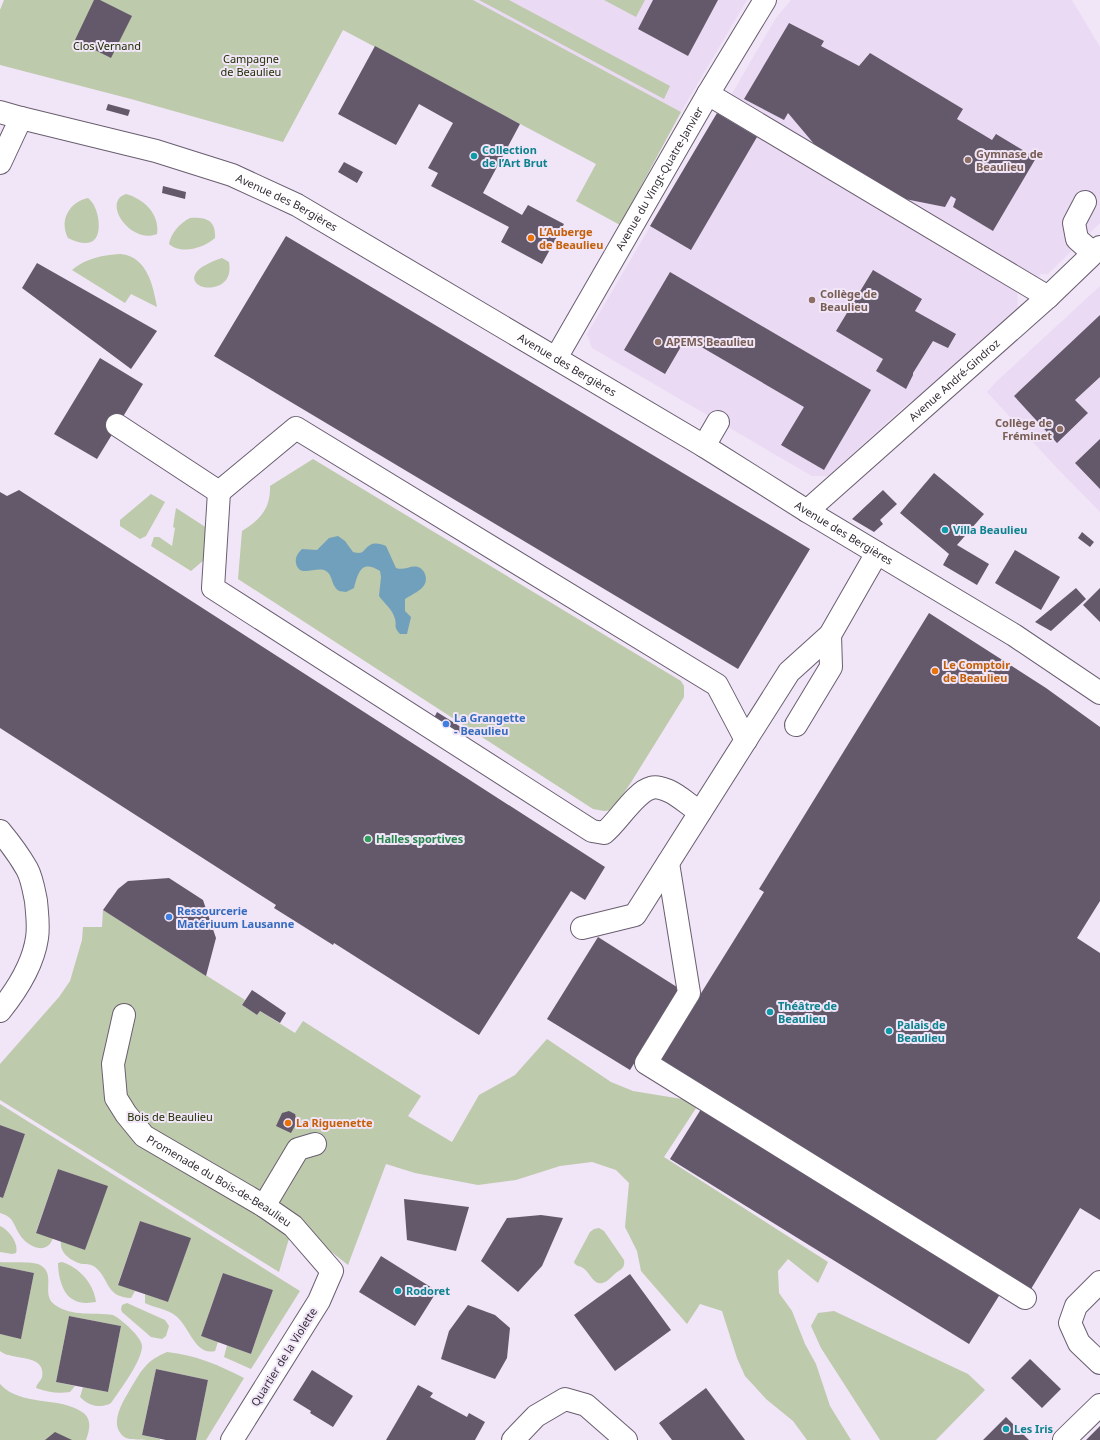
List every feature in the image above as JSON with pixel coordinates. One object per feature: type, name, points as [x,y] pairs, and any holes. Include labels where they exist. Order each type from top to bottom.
[{"type":"street","name":"Avenue du Vingt-Quatre-Janvier","points":[[556,358],[708,94],[766,0]]},
{"type":"street","points":[[708,94],[1048,297]]},
{"type":"street","name":"Avenue des Bergières","points":[[0,112],[156,151],[232,175],[297,205],[704,446],[807,511],[1014,635],[1100,693]]},
{"type":"street","points":[[0,163],[21,118]]},
{"type":"street","points":[[1085,202],[1074,223],[1077,239],[1097,250]]},
{"type":"street","name":"Avenue André-Gindroz","points":[[807,511],[1048,297],[1097,250]]},
{"type":"street","points":[[704,446],[718,422]]},
{"type":"street","points":[[117,425],[219,492]]},
{"type":"street","points":[[700,812],[671,792],[662,788],[652,787],[641,793],[604,833],[592,831],[214,588],[219,492],[296,428],[717,685],[746,740]]},
{"type":"street","points":[[582,928],[636,915],[789,672],[830,635],[876,553]]},
{"type":"street","points":[[796,724],[831,667],[830,635]]},
{"type":"street","points":[[0,831],[12,845],[28,870],[34,890],[37,914],[37,938],[32,959],[11,998],[0,1011]]},
{"type":"street","points":[[668,863],[688,993],[646,1063],[1025,1298]]},
{"type":"street","name":"Promenade du Bois-de-Beaulieu","points":[[124,1015],[113,1064],[116,1098],[126,1114],[144,1136],[264,1206],[292,1226],[332,1272]]},
{"type":"street","points":[[264,1206],[298,1149],[315,1144]]},
{"type":"street","name":"Quartier de la Violette","points":[[232,1440],[319,1302],[332,1272]]},
{"type":"street","points":[[1100,1282],[1076,1306],[1070,1323],[1079,1343],[1100,1363]]},
{"type":"street","points":[[513,1440],[536,1416],[565,1399],[586,1405],[626,1440]]},
{"type":"street","points":[[1064,1440],[1100,1405]]},
{"type":"shaded area","points":[[473,0],[747,0],[681,112]]},
{"type":"shaded area","name":"Gymnase de Beaulieu","points":[[791,0],[1072,0],[1100,47],[1100,223],[1048,274],[1041,274],[1037,279],[730,97],[776,18]]},
{"type":"shaded area","name":"Collège de Beaulieu","points":[[717,113],[1017,292],[1018,308],[919,396],[905,406],[828,476],[812,476],[592,348],[587,334]]},
{"type":"shaded area","name":"Collège de Fréminet","points":[[1100,286],[1100,512],[1054,465],[987,392]]},
{"type":"green space","name":"Campagne de Beaulieu","points":[[4,0],[473,0],[681,112],[620,225],[576,201],[596,164],[343,30],[283,142],[131,99],[0,65],[0,10]]},
{"type":"green space","points":[[479,0],[509,0],[670,86],[664,99]]},
{"type":"green space","points":[[604,0],[645,0],[636,17]]},
{"type":"green space","points":[[126,194],[133,196],[149,208],[156,220],[157,234],[147,236],[138,234],[122,221],[118,213],[117,205],[119,198]]},
{"type":"green space","points":[[88,198],[96,209],[99,226],[96,238],[88,243],[83,243],[68,238],[65,232],[65,219],[71,208],[81,200]]},
{"type":"green space","points":[[190,218],[201,218],[212,223],[215,238],[205,245],[186,250],[169,244],[176,229]]},
{"type":"green space","points":[[121,254],[130,256],[143,266],[151,281],[157,307],[131,294],[125,303],[72,270],[77,266],[95,258]]},
{"type":"green space","points":[[222,258],[229,262],[230,267],[226,280],[220,285],[214,287],[200,286],[196,283],[194,278],[196,273],[202,267]]},
{"type":"green space","points":[[313,459],[681,681],[684,686],[684,697],[630,784],[612,810],[604,811],[593,809],[238,579],[242,531],[263,513],[269,501],[270,486]]},
{"type":"green space","points":[[151,494],[165,502],[146,536],[140,539],[120,526],[120,520]]},
{"type":"green space","points":[[176,508],[207,528],[204,560],[191,571],[151,546],[154,537],[159,537],[172,546]]},
{"type":"green space","name":"Bois de Beaulieu","points":[[103,910],[245,1000],[242,1005],[257,1015],[260,1011],[295,1033],[303,1021],[421,1096],[408,1116],[452,1142],[479,1095],[515,1075],[547,1039],[611,1082],[633,1091],[700,1102],[664,1157],[828,1262],[818,1283],[788,1259],[778,1271],[779,1293],[792,1311],[805,1344],[816,1364],[830,1406],[851,1440],[807,1440],[793,1421],[766,1399],[745,1376],[737,1358],[722,1311],[700,1304],[687,1324],[641,1271],[637,1251],[625,1227],[629,1183],[616,1170],[592,1162],[560,1166],[516,1180],[478,1185],[415,1173],[386,1164],[348,1265],[294,1222],[279,1272],[0,1100],[0,1064],[59,997],[70,981],[82,940],[83,927],[102,927]]},
{"type":"green space","points":[[0,1104],[300,1291],[251,1369],[224,1357],[227,1345],[251,1354],[273,1290],[223,1273],[201,1336],[218,1342],[215,1351],[202,1349],[197,1345],[176,1316],[165,1310],[145,1303],[145,1294],[168,1302],[190,1238],[140,1221],[118,1284],[135,1291],[131,1298],[123,1297],[112,1291],[95,1267],[75,1261],[64,1253],[61,1241],[85,1250],[107,1186],[58,1169],[36,1232],[53,1238],[51,1243],[44,1248],[36,1248],[23,1239],[11,1219],[0,1213],[0,1197],[3,1198],[25,1134],[0,1125]]},
{"type":"green space","points":[[0,1226],[7,1230],[15,1241],[17,1249],[16,1253],[12,1254],[0,1252]]},
{"type":"green space","points":[[599,1228],[604,1231],[624,1260],[624,1266],[622,1269],[605,1282],[601,1283],[598,1283],[592,1279],[586,1270],[576,1265],[574,1262],[590,1232]]},
{"type":"green space","points":[[0,1262],[40,1265],[45,1269],[47,1274],[49,1296],[55,1305],[62,1309],[76,1313],[113,1315],[126,1324],[139,1338],[142,1346],[135,1367],[111,1403],[103,1406],[95,1406],[87,1403],[80,1397],[83,1387],[108,1392],[121,1326],[69,1316],[56,1382],[75,1386],[70,1392],[65,1393],[45,1391],[36,1388],[42,1377],[42,1370],[40,1366],[32,1360],[7,1355],[0,1351],[0,1334],[21,1338],[34,1273],[0,1266]]},
{"type":"green space","points":[[62,1262],[68,1264],[85,1277],[95,1295],[96,1302],[79,1302],[66,1294],[59,1273],[58,1263]]},
{"type":"green space","points":[[127,1303],[165,1320],[169,1326],[166,1336],[162,1339],[151,1337],[122,1312],[122,1305]]},
{"type":"green space","points":[[834,1311],[968,1374],[985,1390],[936,1440],[880,1440],[821,1348],[811,1326],[818,1313]]},
{"type":"green space","points":[[167,1352],[177,1353],[207,1361],[244,1378],[206,1440],[196,1440],[208,1380],[156,1369],[142,1435],[160,1440],[137,1440],[126,1438],[120,1433],[117,1427],[118,1413],[121,1405],[139,1374],[152,1360]]},
{"type":"green space","points":[[0,1384],[18,1396],[62,1404],[73,1407],[82,1412],[89,1421],[86,1440],[0,1440]]},
{"type":"water","points":[[338,536],[345,541],[353,552],[357,553],[362,552],[370,545],[374,544],[386,546],[396,568],[402,569],[418,567],[424,572],[426,579],[423,586],[420,590],[405,599],[405,611],[411,617],[407,634],[400,634],[396,628],[395,619],[392,613],[379,596],[381,577],[380,571],[368,566],[364,567],[361,569],[357,577],[354,588],[346,592],[339,591],[336,588],[326,571],[318,569],[304,571],[298,568],[296,559],[302,549],[317,550],[329,538]]},
{"type":"building","points":[[94,0],[100,0],[132,16],[111,58],[75,40]]},
{"type":"building","points":[[653,0],[718,0],[688,56],[638,29]]},
{"type":"building","name":"Gymnase de Beaulieu","points":[[789,23],[824,41],[821,46],[859,66],[870,53],[963,109],[957,119],[992,140],[996,134],[1036,158],[993,231],[953,207],[956,199],[951,196],[945,207],[900,198],[848,173],[815,145],[788,113],[784,120],[744,99]]},
{"type":"building","points":[[375,46],[520,124],[483,193],[522,215],[528,205],[564,224],[542,264],[501,242],[509,227],[431,186],[438,173],[428,168],[453,123],[419,104],[396,145],[338,114]]},
{"type":"building","points":[[108,104],[130,110],[128,116],[106,110]]},
{"type":"building","points":[[717,113],[757,137],[691,250],[650,226]]},
{"type":"building","points":[[344,162],[363,172],[357,183],[338,172]]},
{"type":"building","points":[[163,186],[186,192],[185,199],[162,193]]},
{"type":"building","points":[[286,236],[810,549],[738,669],[214,356]]},
{"type":"building","points":[[37,263],[157,331],[131,369],[22,288]]},
{"type":"building","points":[[873,270],[922,299],[915,311],[956,334],[948,348],[933,341],[913,373],[906,389],[876,371],[883,359],[836,331]]},
{"type":"building","points":[[670,272],[871,390],[824,470],[781,445],[804,407],[686,338],[665,374],[624,350]]},
{"type":"building","points":[[1100,315],[1100,377],[1075,400],[1088,413],[1057,443],[1014,396]]},
{"type":"building","points":[[100,358],[143,384],[97,459],[54,434]]},
{"type":"building","points":[[1100,439],[1100,489],[1075,463]]},
{"type":"building","name":"Villa Beaulieu","points":[[934,473],[984,514],[957,545],[989,564],[977,585],[943,565],[949,554],[900,513]]},
{"type":"building","name":"Halles sportives","points":[[19,490],[605,867],[585,900],[571,891],[479,1035],[334,943],[333,945],[274,908],[276,905],[0,728],[0,492],[7,496]]},
{"type":"building","points":[[883,490],[897,504],[880,520],[883,524],[874,532],[852,519]]},
{"type":"building","points":[[1082,532],[1094,542],[1090,547],[1078,538]]},
{"type":"building","points":[[1015,550],[1060,577],[1041,610],[995,583]]},
{"type":"building","points":[[1076,588],[1086,599],[1051,631],[1035,622]]},
{"type":"building","points":[[1100,588],[1100,622],[1083,605]]},
{"type":"building","name":"Palais de Beaulieu","points":[[929,613],[1046,688],[1100,727],[1100,901],[1077,938],[1100,953],[1100,1220],[1080,1208],[1031,1289],[657,1064],[764,892],[759,889]]},
{"type":"building","points":[[437,712],[464,729],[458,738],[432,722]]},
{"type":"building","points":[[169,878],[203,900],[216,938],[206,976],[103,910],[118,889],[128,881]]},
{"type":"building","points":[[598,937],[680,989],[630,1070],[547,1019]]},
{"type":"building","points":[[252,990],[286,1013],[280,1023],[260,1011],[257,1015],[242,1005]]},
{"type":"building","points":[[703,1106],[1002,1291],[969,1344],[670,1159]]},
{"type":"building","points":[[289,1111],[295,1114],[297,1122],[291,1133],[276,1126],[282,1113]]},
{"type":"building","points":[[0,1125],[25,1134],[3,1198],[0,1197]]},
{"type":"building","points":[[58,1169],[108,1186],[85,1250],[36,1233]]},
{"type":"building","points":[[404,1199],[469,1207],[456,1251],[407,1240]]},
{"type":"building","points":[[541,1215],[563,1218],[542,1266],[518,1292],[481,1261],[507,1218]]},
{"type":"building","points":[[140,1221],[191,1238],[168,1302],[118,1285]]},
{"type":"building","name":"Rodoret","points":[[381,1256],[437,1291],[415,1326],[359,1292]]},
{"type":"building","points":[[0,1266],[34,1273],[21,1339],[0,1334]]},
{"type":"building","points":[[223,1273],[273,1290],[251,1354],[201,1336]]},
{"type":"building","points":[[630,1274],[671,1330],[615,1371],[574,1315]]},
{"type":"building","points":[[468,1305],[495,1315],[510,1328],[507,1358],[495,1379],[441,1359],[449,1331]]},
{"type":"building","points":[[69,1316],[121,1326],[108,1392],[56,1382]]},
{"type":"building","points":[[1030,1359],[1061,1389],[1042,1408],[1011,1378]]},
{"type":"building","points":[[156,1369],[208,1380],[196,1440],[166,1440],[142,1435]]},
{"type":"building","points":[[312,1370],[353,1396],[333,1427],[310,1413],[311,1411],[293,1400]]},
{"type":"building","points":[[418,1385],[433,1393],[430,1397],[467,1417],[469,1413],[485,1422],[475,1440],[386,1440]]},
{"type":"building","points":[[706,1388],[745,1440],[672,1440],[659,1423]]},
{"type":"building","name":"Les Iris","points":[[1006,1417],[1029,1440],[983,1440]]},
{"type":"building","points":[[1100,1426],[1100,1440],[1086,1440]]},
{"type":"building","points":[[55,1432],[72,1440],[45,1440]]},
{"type":"place","name":"Collection de l’Art Brut","points":[[474,156]]},
{"type":"place","name":"Gymnase de Beaulieu","points":[[968,160]]},
{"type":"place","name":"L’Auberge de Beaulieu","points":[[531,238]]},
{"type":"place","name":"Collège de Beaulieu","points":[[812,300]]},
{"type":"place","name":"APEMS Beaulieu","points":[[658,342]]},
{"type":"place","name":"Collège de Fréminet","points":[[1060,429]]},
{"type":"place","name":"Villa Beaulieu","points":[[945,530]]},
{"type":"place","name":"Le Comptoir de Beaulieu","points":[[935,671]]},
{"type":"place","name":"La Grangette - Beaulieu","points":[[446,724]]},
{"type":"place","name":"Halles sportives","points":[[368,839]]},
{"type":"place","name":"Ressourcerie Matériuum Lausanne","points":[[169,917]]},
{"type":"place","name":"Théâtre de Beaulieu","points":[[770,1012]]},
{"type":"place","name":"Palais de Beaulieu","points":[[889,1031]]},
{"type":"place","name":"La Riguenette","points":[[288,1123]]},
{"type":"place","name":"Rodoret","points":[[398,1291]]},
{"type":"place","name":"Les Iris","points":[[1006,1429]]},
{"type":"park label","name":"Clos Vernand","points":[[107,46]]}]
